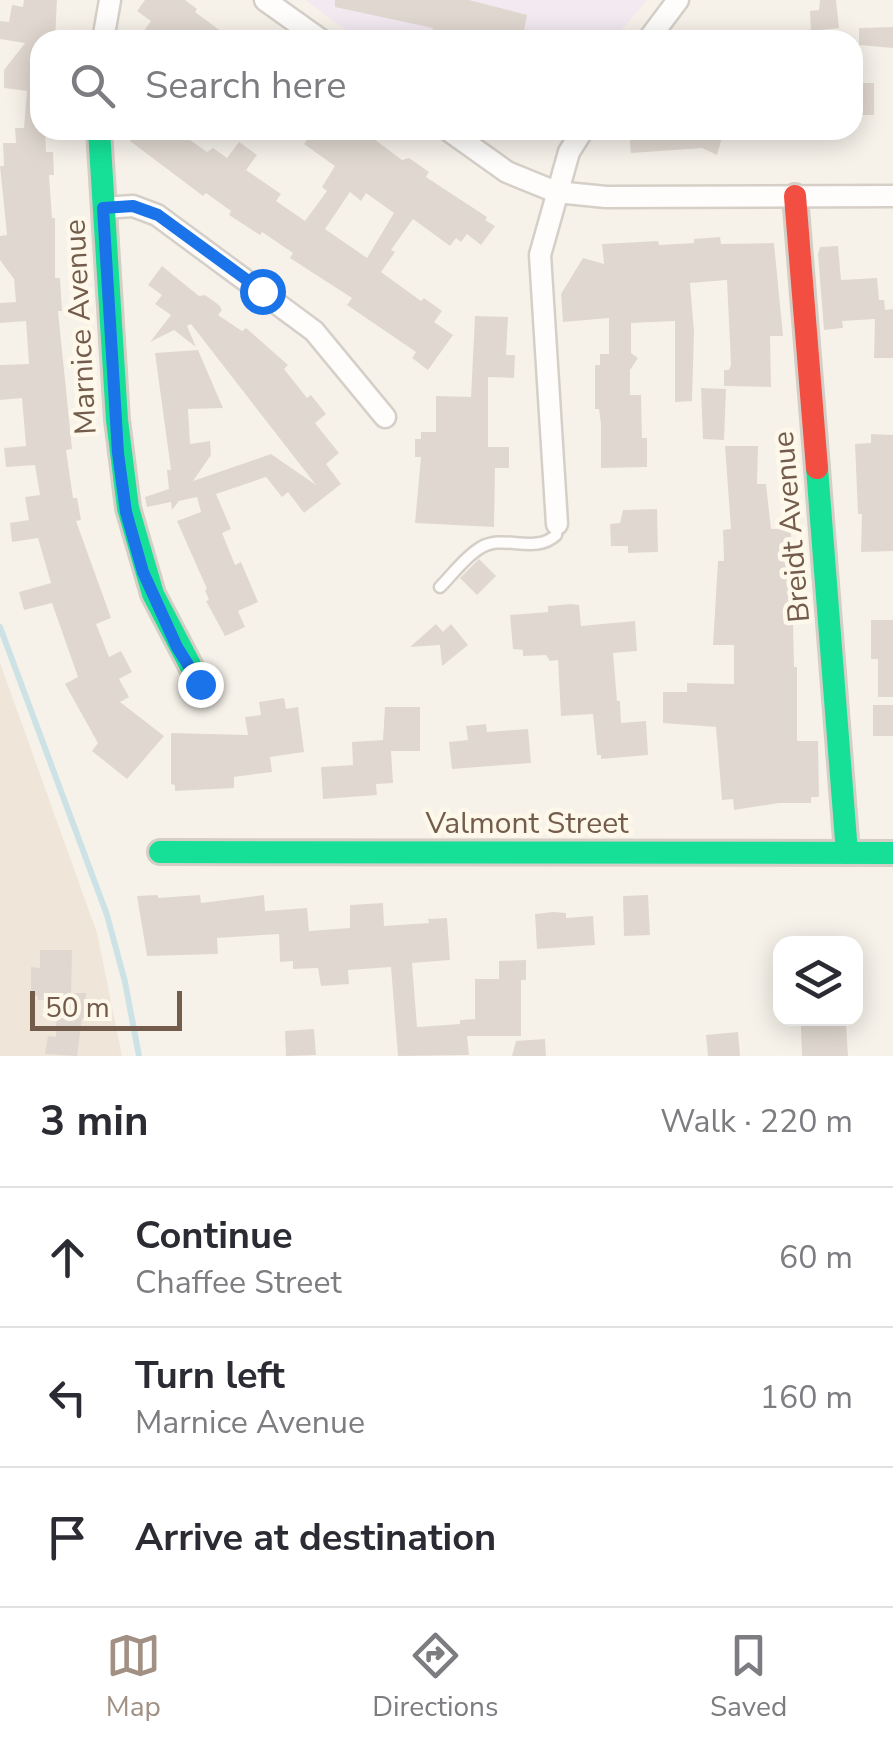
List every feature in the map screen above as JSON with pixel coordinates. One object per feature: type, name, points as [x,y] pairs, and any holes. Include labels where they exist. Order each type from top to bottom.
[{"type":"street","points":[[105,30],[110,0]]},
{"type":"street","points":[[265,0],[307,30]]},
{"type":"street","points":[[656,30],[678,0]]},
{"type":"street","name":"Marnice Avenue","points":[[100,140],[118,453],[126,512],[143,572],[177,647],[200,684]]},
{"type":"street","points":[[462,140],[507,172],[556,192],[606,197],[893,196]]},
{"type":"street","points":[[557,524],[540,255],[556,192],[577,140]]},
{"type":"street","name":"Breidt Avenue","points":[[794,196],[847,853]]},
{"type":"street","points":[[103,208],[133,206],[158,215],[302,320],[385,417]]},
{"type":"street","name":"Valmont Street","points":[[160,852],[893,853]]},
{"type":"lane","points":[[440,587],[481,546],[503,542],[541,544],[556,535],[557,524]]},
{"type":"shaded area","points":[[305,0],[647,0],[622,30],[346,30]]},
{"type":"shaded area","points":[[0,663],[97,933],[122,1056],[0,1056]]},
{"type":"building","points":[[24,0],[57,0],[55,30],[30,30],[30,140],[45,140],[46,152],[53,152],[54,175],[49,175],[55,218],[55,278],[60,278],[62,311],[58,311],[72,449],[66,450],[73,498],[77,498],[81,520],[76,521],[111,618],[96,624],[109,657],[121,651],[132,672],[119,679],[129,697],[120,702],[164,736],[127,779],[92,751],[98,743],[65,684],[78,677],[52,603],[24,610],[19,592],[51,583],[38,538],[12,542],[10,523],[29,520],[25,497],[40,495],[35,465],[6,467],[4,448],[26,446],[22,398],[0,400],[0,365],[29,364],[26,321],[0,323],[0,303],[16,302],[14,279],[0,260],[0,236],[7,235],[0,166],[4,166],[3,143],[16,143],[15,128],[24,128],[27,91],[4,88],[4,70],[25,43],[0,39],[0,21],[9,22],[12,5],[23,7]]},
{"type":"building","points":[[145,0],[185,0],[219,30],[145,30],[151,21],[137,11]]},
{"type":"building","points":[[335,0],[469,0],[527,15],[524,30],[432,30],[335,7]]},
{"type":"building","points":[[820,0],[836,0],[839,28],[811,30],[810,11],[819,10]]},
{"type":"building","points":[[893,27],[893,48],[863,45],[863,30],[859,28]]},
{"type":"building","points":[[863,83],[874,83],[874,115],[863,115]]},
{"type":"building","points":[[131,140],[190,140],[207,152],[213,148],[227,158],[239,142],[257,155],[246,170],[281,194],[276,201],[305,221],[327,191],[322,187],[335,166],[304,144],[307,140],[375,140],[402,160],[409,158],[429,172],[426,177],[495,226],[481,245],[467,234],[461,242],[456,238],[450,246],[413,219],[391,250],[395,252],[381,272],[442,311],[434,322],[453,335],[428,370],[412,358],[416,352],[347,305],[352,298],[290,258],[293,253],[262,232],[260,235],[229,215],[231,211],[206,193],[203,196]],"holes":[[[350,192],[361,201],[366,193],[394,213],[367,258],[325,229]]]},
{"type":"building","points":[[630,140],[721,140],[717,155],[702,148],[631,153]]},
{"type":"building","points":[[720,237],[721,244],[774,243],[783,336],[770,336],[771,387],[724,386],[724,370],[731,365],[727,280],[690,283],[694,332],[692,401],[675,402],[675,321],[631,323],[631,353],[638,358],[630,370],[630,395],[641,395],[647,467],[601,468],[595,365],[600,365],[600,354],[609,354],[609,318],[563,322],[561,294],[583,258],[604,264],[602,244],[694,243],[694,239]]},
{"type":"building","points":[[838,246],[841,280],[877,278],[879,300],[884,300],[885,310],[893,309],[893,358],[874,358],[875,319],[842,321],[843,328],[824,330],[818,254],[820,247]]},
{"type":"building","points":[[162,266],[199,296],[205,295],[219,305],[222,310],[218,315],[242,331],[246,328],[288,365],[284,369],[326,414],[315,423],[339,453],[326,464],[341,484],[304,513],[288,492],[282,497],[266,477],[216,494],[231,529],[222,533],[235,565],[241,562],[258,602],[238,611],[245,627],[225,636],[206,601],[207,589],[177,521],[201,512],[197,497],[179,501],[172,510],[171,502],[147,507],[145,497],[169,489],[167,470],[171,470],[155,353],[198,350],[223,408],[188,409],[190,444],[210,441],[211,455],[193,481],[271,454],[316,485],[191,324],[187,326],[196,347],[174,330],[150,342],[171,315],[155,304],[162,295],[148,285]]},
{"type":"building","points":[[475,316],[508,317],[506,355],[515,355],[514,378],[488,377],[488,447],[509,447],[509,468],[495,468],[494,527],[415,523],[421,457],[415,457],[415,439],[421,439],[421,432],[436,432],[436,396],[471,397]]},
{"type":"building","points":[[701,388],[726,389],[724,440],[703,439]]},
{"type":"building","points":[[871,434],[893,435],[893,551],[861,552],[862,514],[858,514],[855,444],[871,443]]},
{"type":"building","points":[[725,446],[758,446],[757,484],[766,484],[771,529],[791,529],[797,741],[818,741],[819,797],[811,797],[811,803],[734,810],[733,799],[722,800],[716,727],[663,723],[663,692],[687,692],[687,683],[734,684],[734,645],[713,645],[718,561],[724,561],[723,530],[731,529]]},
{"type":"building","points":[[657,509],[658,552],[628,553],[628,546],[611,546],[610,524],[620,523],[623,510]]},
{"type":"building","points":[[479,559],[496,576],[477,595],[460,578]]},
{"type":"building","points":[[579,605],[581,626],[635,621],[637,651],[613,653],[617,701],[621,723],[646,721],[648,755],[601,759],[597,755],[593,714],[561,716],[558,660],[550,661],[546,655],[523,656],[523,650],[513,649],[510,615],[548,612],[548,606]]},
{"type":"building","points":[[871,620],[893,620],[893,697],[878,697],[878,659],[871,659]]},
{"type":"building","points":[[436,624],[443,632],[451,624],[468,645],[442,666],[440,645],[410,647]]},
{"type":"building","points":[[284,698],[286,709],[298,707],[304,752],[270,757],[272,772],[234,777],[234,788],[175,791],[171,784],[171,733],[248,735],[245,717],[261,715],[259,702]]},
{"type":"building","points":[[873,705],[893,705],[893,736],[873,736]]},
{"type":"building","points":[[385,707],[420,707],[420,751],[391,751],[393,783],[376,784],[377,795],[323,799],[321,767],[353,765],[352,742],[383,740]]},
{"type":"building","points":[[486,724],[487,732],[528,729],[531,763],[452,769],[449,742],[468,740],[466,726]]},
{"type":"building","points":[[200,895],[201,903],[264,895],[265,911],[307,908],[309,931],[350,928],[350,905],[383,903],[384,926],[447,918],[450,960],[412,963],[417,1027],[475,1019],[475,979],[499,979],[499,961],[526,960],[526,980],[521,980],[521,1036],[467,1036],[469,1055],[398,1056],[391,967],[348,970],[349,984],[321,986],[318,968],[293,969],[293,961],[280,962],[279,934],[217,938],[218,954],[147,956],[137,896]]},
{"type":"building","points":[[648,895],[650,935],[624,936],[623,896]]},
{"type":"building","points":[[566,913],[566,918],[593,916],[595,945],[537,949],[535,914]]},
{"type":"building","points":[[40,950],[72,950],[71,993],[86,993],[77,1056],[45,1054],[48,1036],[56,1037],[57,1000],[31,996],[31,967],[40,968]]},
{"type":"building","points":[[801,1026],[846,1026],[848,1056],[802,1056]]},
{"type":"building","points":[[314,1029],[316,1055],[286,1056],[285,1031]]},
{"type":"building","points":[[738,1032],[740,1056],[708,1056],[706,1035]]},
{"type":"building","points":[[545,1039],[546,1056],[512,1056],[516,1041]]},
{"type":"waterway","points":[[0,627],[107,915],[139,1056]]},
{"type":"traffic: fast","points":[[100,140],[117,420],[128,508],[153,594],[200,684]]},
{"type":"traffic: fast","points":[[817,468],[847,853]]},
{"type":"traffic: fast","points":[[160,852],[893,853]]},
{"type":"traffic: jam","points":[[795,196],[817,468]]},
{"type":"route","points":[[200,684],[177,647],[143,572],[126,512],[118,453],[103,208],[133,206],[158,215],[262,291]]}]
